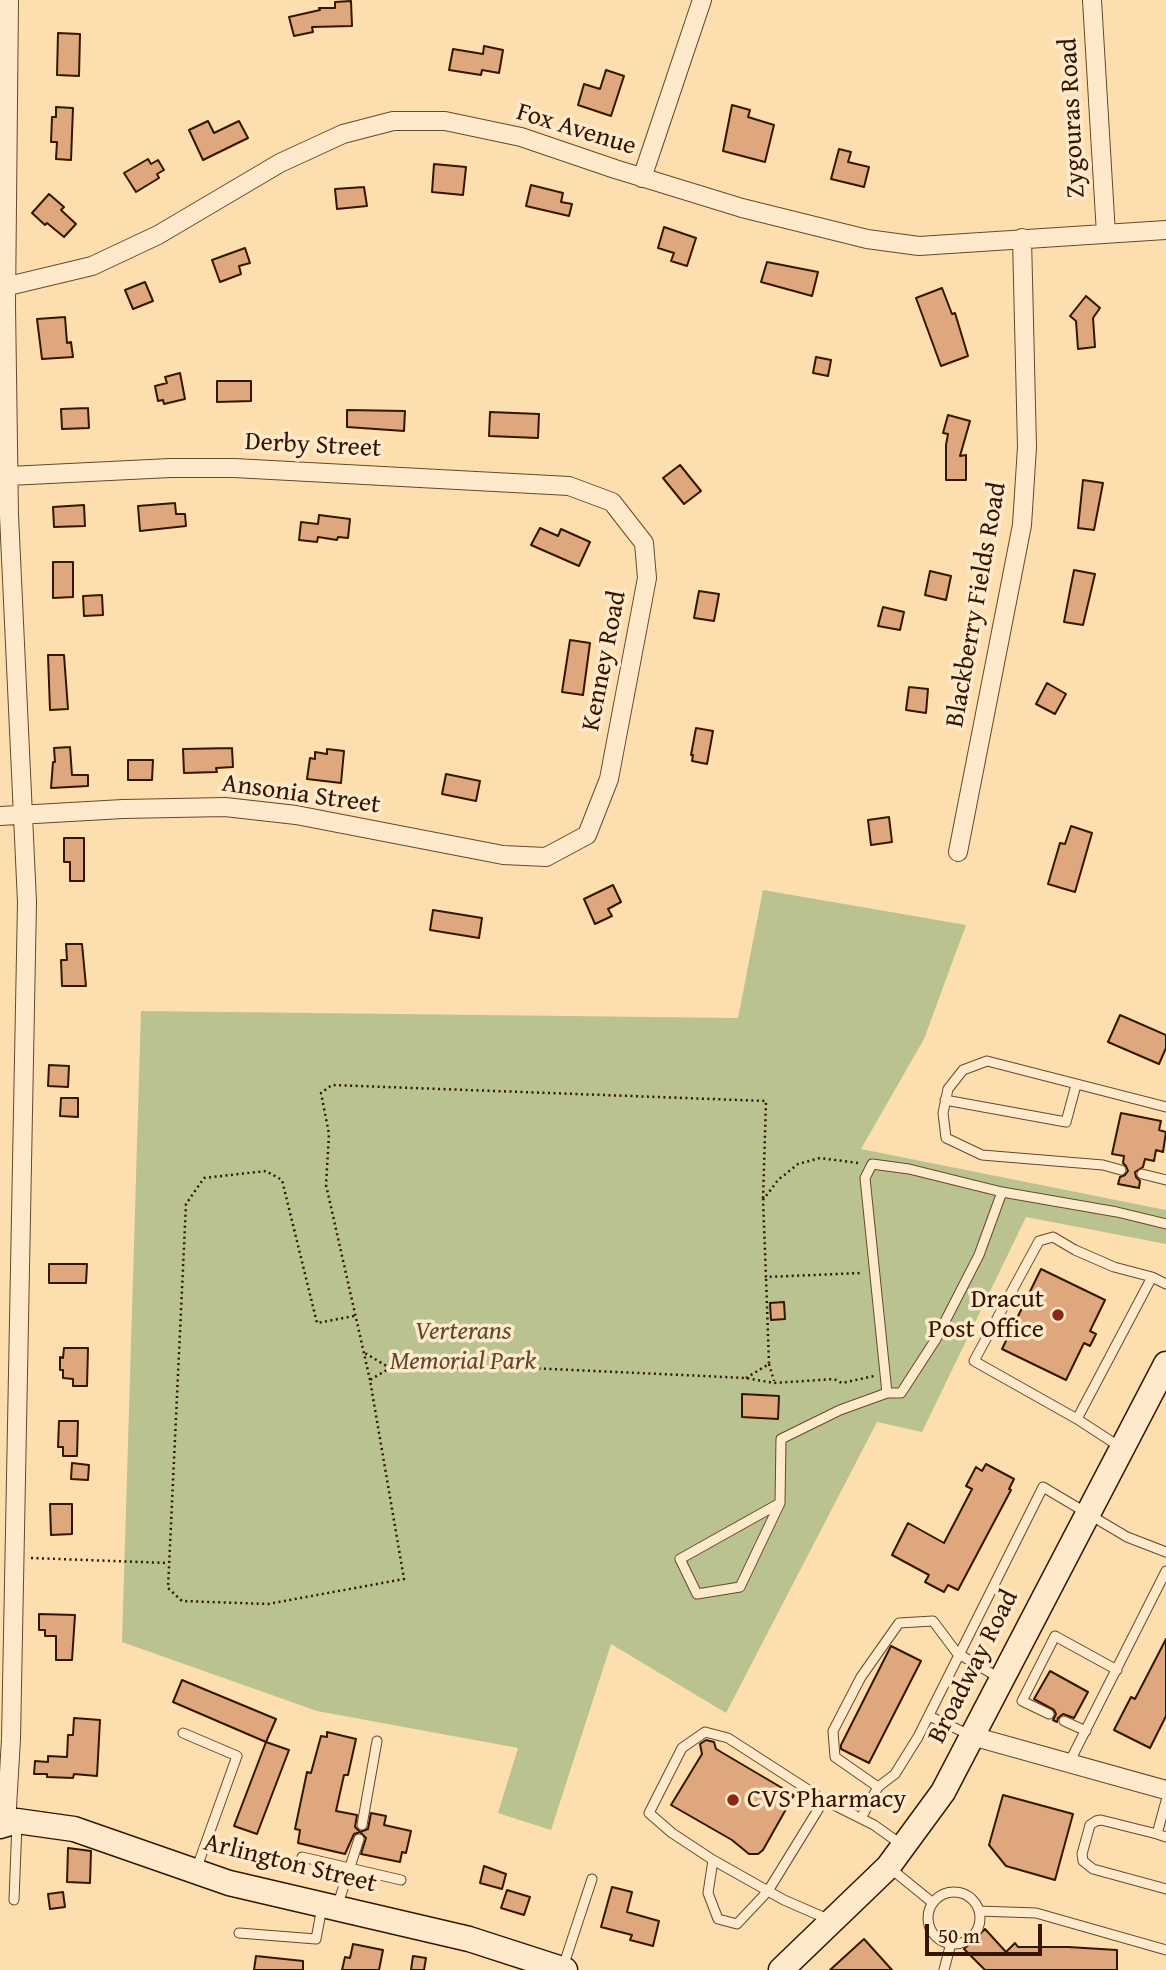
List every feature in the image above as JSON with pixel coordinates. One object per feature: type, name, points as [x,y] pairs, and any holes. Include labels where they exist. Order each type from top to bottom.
[{"type":"main road","name":"Broadway Road","points":[[785,1966],[888,1867],[943,1792],[1166,1365]]},
{"type":"main road","name":"Arlington Street","points":[[8,1824],[74,1829],[229,1883],[469,1939],[564,1970]]},
{"type":"street","points":[[8,1824],[5,1757],[14,1558],[27,902],[23,814],[7,638],[9,476],[3,287],[9,0]]},
{"type":"street","points":[[642,178],[702,0]]},
{"type":"street","name":"Zygouras Road","points":[[1093,0],[1106,233]]},
{"type":"street","name":"Fox Avenue","points":[[3,287],[92,266],[158,235],[280,163],[344,135],[393,121],[445,121],[521,137],[741,208],[867,239],[919,246],[1166,230]]},
{"type":"street","name":"Blackberry Fields Road","points":[[958,852],[1022,525],[1027,447],[1022,238]]},
{"type":"street","name":"Derby Street","points":[[9,476],[170,468],[234,468],[569,486],[612,502]]},
{"type":"street","name":"Kenney Road","points":[[587,835],[609,779],[648,578],[644,543],[612,502]]},
{"type":"street","name":"Ansonia Street","points":[[0,816],[225,807],[296,815],[503,855],[546,857],[587,835]]},
{"type":"street","points":[[972,1736],[1165,1791]]},
{"type":"lane","points":[[1121,1170],[1103,1165],[982,1155],[946,1138],[943,1113],[948,1089],[963,1070],[987,1061],[1166,1107]]},
{"type":"lane","points":[[945,1100],[1066,1122],[1076,1085]]},
{"type":"lane","points":[[887,1393],[865,1178],[872,1164],[909,1169],[1002,1192],[1117,1212],[1166,1224]]},
{"type":"lane","points":[[1142,1174],[1166,1180]]},
{"type":"lane","points":[[780,1503],[680,1559],[696,1594],[740,1587],[780,1503],[781,1439],[840,1410],[887,1393],[901,1393],[936,1339],[979,1255],[1002,1192]]},
{"type":"lane","points":[[1122,1448],[1077,1419],[974,1361],[1039,1241],[1053,1237],[1074,1250],[1114,1267],[1152,1277],[1166,1284]]},
{"type":"lane","points":[[1077,1419],[1152,1277]]},
{"type":"lane","points":[[861,1818],[878,1787],[894,1774],[929,1716],[1043,1487],[1127,1537],[1166,1552]]},
{"type":"lane","points":[[1069,1763],[1166,1571]]},
{"type":"lane","points":[[878,1787],[835,1757],[833,1731],[861,1677],[899,1623],[933,1621],[961,1655],[1001,1679]]},
{"type":"lane","points":[[1049,1714],[1022,1701],[1055,1636],[1117,1670]]},
{"type":"lane","points":[[929,1716],[972,1736]]},
{"type":"lane","points":[[1064,1721],[1086,1731]]},
{"type":"lane","points":[[832,1921],[807,1911],[713,1860],[649,1814],[682,1748],[705,1732],[729,1738],[824,1800],[874,1825],[903,1846]]},
{"type":"lane","points":[[183,1733],[237,1756],[195,1871]]},
{"type":"lane","points":[[362,1825],[377,1741]]},
{"type":"lane","points":[[1165,1791],[1162,1835],[1096,1821],[1090,1825],[1082,1854],[1083,1861],[1093,1869],[1166,1889]]},
{"type":"lane","points":[[713,1860],[708,1893],[718,1919],[737,1924],[768,1891],[824,1800]]},
{"type":"lane","points":[[8,1824],[14,1900]]},
{"type":"lane","points":[[239,1933],[316,1939],[349,1869],[359,1839]]},
{"type":"lane","points":[[302,1857],[401,1880]]},
{"type":"lane","points":[[888,1867],[933,1903]]},
{"type":"lane","points":[[564,1970],[592,1879]]},
{"type":"lane","points":[[954,1892],[970,1897],[979,1911],[978,1927],[974,1935],[959,1943],[951,1943],[935,1936],[930,1928],[928,1920],[933,1903],[939,1897],[954,1892]]},
{"type":"lane","points":[[979,1911],[1037,1913],[1166,1950]]},
{"type":"lane","points":[[944,1970],[951,1943]]},
{"type":"path","points":[[354,1316],[317,1323],[282,1180],[266,1171],[204,1178],[186,1204],[168,1588],[183,1601],[268,1604],[404,1579],[370,1380],[326,1185],[329,1134],[321,1093],[332,1085],[766,1101],[763,1200],[769,1364],[774,1382]]},
{"type":"path","points":[[763,1200],[778,1180],[798,1164],[820,1158],[872,1164]]},
{"type":"path","points":[[766,1277],[874,1272]]},
{"type":"path","points":[[363,1352],[390,1368],[530,1368],[746,1378],[774,1382],[834,1379],[842,1383],[885,1373]]},
{"type":"path","points":[[746,1378],[769,1364]]},
{"type":"path","points":[[370,1380],[390,1368]]},
{"type":"path","points":[[14,1558],[169,1563]]},
{"type":"green space","name":"Verterans Memorial Park","points":[[763,890],[966,925],[924,1039],[861,1149],[1166,1210],[1166,1244],[1026,1217],[922,1432],[877,1422],[726,1713],[611,1644],[551,1830],[498,1813],[518,1748],[317,1711],[122,1642],[141,1011],[738,1018]]},
{"type":"building","points":[[351,1],[352,26],[312,27],[313,32],[294,36],[289,17],[320,10],[319,8],[335,8],[335,2]]},
{"type":"building","points":[[58,33],[80,34],[79,76],[57,75]]},
{"type":"building","points":[[484,46],[503,50],[499,73],[482,70],[481,75],[449,70],[453,49],[483,54]]},
{"type":"building","points":[[606,70],[624,76],[611,116],[578,105],[584,84],[600,89]]},
{"type":"building","points":[[732,105],[750,110],[748,117],[774,125],[765,162],[723,151]]},
{"type":"building","points":[[56,107],[73,108],[71,160],[56,159],[57,142],[51,142],[52,117],[56,117]]},
{"type":"building","points":[[208,121],[214,133],[239,121],[248,138],[203,160],[189,130]]},
{"type":"building","points":[[839,149],[851,152],[848,162],[869,167],[864,187],[831,179]]},
{"type":"building","points":[[148,159],[151,164],[158,160],[164,170],[157,174],[159,178],[136,192],[124,173]]},
{"type":"building","points":[[434,164],[466,167],[463,195],[432,192]]},
{"type":"building","points":[[531,185],[563,193],[561,202],[572,204],[569,216],[526,206]]},
{"type":"building","points":[[364,187],[367,206],[337,209],[335,189]]},
{"type":"building","points":[[49,194],[64,207],[61,210],[76,224],[64,237],[32,213]]},
{"type":"building","points":[[664,227],[696,238],[687,266],[671,261],[674,253],[658,248]]},
{"type":"building","points":[[245,248],[250,263],[239,266],[241,274],[220,282],[212,260]]},
{"type":"building","points":[[767,262],[818,272],[812,296],[761,282]]},
{"type":"building","points":[[145,282],[153,301],[133,309],[125,290]]},
{"type":"building","points":[[942,288],[952,314],[955,313],[968,356],[941,366],[916,298]]},
{"type":"building","points":[[1086,296],[1100,308],[1093,318],[1095,347],[1078,349],[1076,321],[1070,316]]},
{"type":"building","points":[[65,317],[67,343],[71,342],[73,357],[42,359],[37,319]]},
{"type":"building","points":[[816,357],[831,360],[828,376],[813,373]]},
{"type":"building","points":[[180,373],[185,399],[164,404],[163,400],[158,401],[155,386],[167,383],[165,377]]},
{"type":"building","points":[[217,381],[251,381],[251,401],[217,402]]},
{"type":"building","points":[[88,408],[89,428],[62,429],[61,409]]},
{"type":"building","points":[[347,410],[405,411],[404,431],[347,427]]},
{"type":"building","points":[[490,412],[539,414],[538,438],[489,436]]},
{"type":"building","points":[[948,415],[970,421],[960,456],[966,455],[966,480],[946,480],[948,434],[943,433]]},
{"type":"building","points":[[680,465],[701,491],[684,504],[663,478]]},
{"type":"building","points":[[1083,480],[1103,483],[1094,530],[1078,528]]},
{"type":"building","points":[[175,503],[176,514],[185,514],[186,526],[140,531],[138,506]]},
{"type":"building","points":[[84,505],[85,526],[54,527],[53,507]]},
{"type":"building","points":[[319,515],[350,519],[348,538],[338,537],[337,540],[318,537],[317,542],[299,540],[301,522],[318,524]]},
{"type":"building","points":[[540,528],[558,536],[561,529],[590,542],[579,566],[531,545]]},
{"type":"building","points":[[53,562],[73,562],[73,597],[53,598]]},
{"type":"building","points":[[1074,570],[1095,574],[1083,625],[1064,622]]},
{"type":"building","points":[[930,571],[951,576],[946,600],[925,595]]},
{"type":"building","points":[[699,591],[719,594],[714,621],[694,618]]},
{"type":"building","points":[[102,595],[103,615],[84,616],[83,596]]},
{"type":"building","points":[[883,607],[904,612],[900,630],[878,626]]},
{"type":"building","points":[[570,640],[590,643],[583,695],[562,692]]},
{"type":"building","points":[[48,655],[64,655],[68,709],[50,710]]},
{"type":"building","points":[[1047,683],[1066,694],[1055,714],[1036,704]]},
{"type":"building","points":[[909,687],[928,689],[926,713],[906,710]]},
{"type":"building","points":[[696,728],[713,731],[707,764],[692,761]]},
{"type":"building","points":[[70,747],[72,775],[88,775],[88,786],[51,788],[54,748]]},
{"type":"building","points":[[232,748],[233,767],[216,768],[217,772],[184,773],[183,749]]},
{"type":"building","points":[[327,749],[344,751],[341,783],[307,779],[310,758],[315,759],[315,752],[327,754]]},
{"type":"building","points":[[128,760],[153,760],[152,780],[128,780]]},
{"type":"building","points":[[446,774],[480,781],[476,801],[442,794]]},
{"type":"building","points":[[889,817],[892,842],[871,845],[868,820]]},
{"type":"building","points":[[1071,826],[1092,833],[1075,892],[1048,884],[1060,843],[1065,844]]},
{"type":"building","points":[[64,838],[84,838],[84,881],[70,881],[70,862],[64,862]]},
{"type":"building","points":[[613,885],[621,902],[608,909],[612,916],[595,924],[584,899]]},
{"type":"building","points":[[433,910],[482,918],[479,938],[430,930]]},
{"type":"building","points":[[66,944],[82,944],[86,986],[62,986],[61,960],[67,960]]},
{"type":"building","points":[[1120,1015],[1166,1035],[1166,1048],[1159,1064],[1108,1042]]},
{"type":"building","points":[[49,1065],[69,1066],[68,1087],[48,1086]]},
{"type":"building","points":[[61,1098],[78,1098],[78,1117],[60,1116]]},
{"type":"building","points":[[1121,1113],[1161,1121],[1159,1130],[1166,1132],[1163,1152],[1156,1150],[1154,1161],[1145,1159],[1143,1167],[1135,1172],[1140,1181],[1139,1188],[1118,1184],[1120,1177],[1128,1171],[1123,1163],[1124,1156],[1112,1154]]},
{"type":"building","points":[[49,1264],[87,1264],[86,1283],[49,1283]]},
{"type":"building","name":"Dracut Post Office","points":[[1041,1269],[1105,1300],[1090,1331],[1096,1334],[1090,1346],[1084,1343],[1066,1380],[1002,1349]]},
{"type":"building","points":[[784,1302],[785,1319],[771,1320],[770,1303]]},
{"type":"building","points":[[64,1348],[88,1348],[87,1386],[73,1386],[73,1379],[63,1378],[60,1357],[63,1358]]},
{"type":"building","points":[[742,1394],[779,1396],[778,1419],[742,1417]]},
{"type":"building","points":[[59,1421],[78,1421],[77,1456],[63,1456],[63,1447],[58,1447]]},
{"type":"building","points":[[72,1463],[89,1465],[88,1480],[71,1479]]},
{"type":"building","points":[[986,1464],[1014,1479],[1009,1489],[1011,1490],[958,1590],[948,1585],[944,1592],[925,1582],[929,1575],[892,1555],[908,1523],[944,1543],[972,1489],[966,1486],[976,1467],[982,1471]]},
{"type":"building","points":[[50,1504],[72,1504],[72,1534],[51,1535]]},
{"type":"building","points":[[39,1614],[75,1615],[72,1660],[56,1660],[56,1636],[45,1636],[45,1630],[39,1630]]},
{"type":"building","points":[[1166,1639],[1166,1716],[1150,1748],[1114,1730],[1131,1697],[1135,1699]]},
{"type":"building","points":[[891,1646],[921,1661],[869,1763],[841,1749],[841,1745]]},
{"type":"building","points":[[1050,1671],[1088,1692],[1074,1718],[1063,1714],[1057,1722],[1053,1720],[1056,1714],[1054,1710],[1034,1699]]},
{"type":"building","points":[[182,1680],[276,1719],[266,1742],[173,1702]]},
{"type":"building","points":[[74,1718],[100,1720],[97,1776],[74,1774],[73,1778],[34,1774],[35,1761],[48,1762],[48,1756],[67,1757],[68,1735],[73,1735]]},
{"type":"building","points":[[327,1732],[356,1739],[336,1811],[357,1815],[355,1827],[360,1832],[354,1834],[345,1854],[298,1843],[300,1830],[295,1829],[307,1772],[311,1773],[321,1736],[327,1737]]},
{"type":"building","name":"CVS Pharmacy","points":[[706,1740],[714,1742],[716,1749],[794,1795],[763,1850],[758,1854],[749,1854],[732,1840],[671,1805],[702,1754],[700,1744]]},
{"type":"building","points":[[266,1742],[289,1750],[257,1834],[234,1826]]},
{"type":"building","points":[[1003,1795],[1073,1814],[1055,1880],[1006,1866],[989,1845]]},
{"type":"building","points":[[371,1813],[386,1816],[384,1825],[411,1831],[406,1853],[402,1852],[400,1862],[361,1854],[366,1838],[360,1832],[368,1829]]},
{"type":"building","points":[[68,1848],[91,1851],[90,1883],[67,1882]]},
{"type":"building","points":[[484,1866],[506,1874],[502,1889],[480,1883]]},
{"type":"building","points":[[612,1887],[632,1892],[627,1912],[659,1921],[653,1946],[630,1940],[632,1935],[601,1927]]},
{"type":"building","points":[[507,1890],[530,1897],[524,1915],[501,1908]]},
{"type":"building","points":[[63,1892],[65,1907],[50,1909],[48,1894]]},
{"type":"building","points":[[985,1929],[1006,1952],[1015,1943],[1018,1947],[1117,1950],[1117,1970],[985,1970],[964,1949]]},
{"type":"building","points":[[864,1939],[892,1970],[830,1970]]},
{"type":"building","points":[[353,1944],[383,1950],[379,1970],[342,1970],[345,1957],[350,1958]]},
{"type":"building","points":[[256,1956],[303,1961],[303,1970],[254,1970]]},
{"type":"building","points":[[413,1956],[426,1958],[424,1970],[411,1970]]},
{"type":"place","name":"Dracut Post Office","points":[[1058,1315]]},
{"type":"place","name":"CVS Pharmacy","points":[[733,1800]]}]
